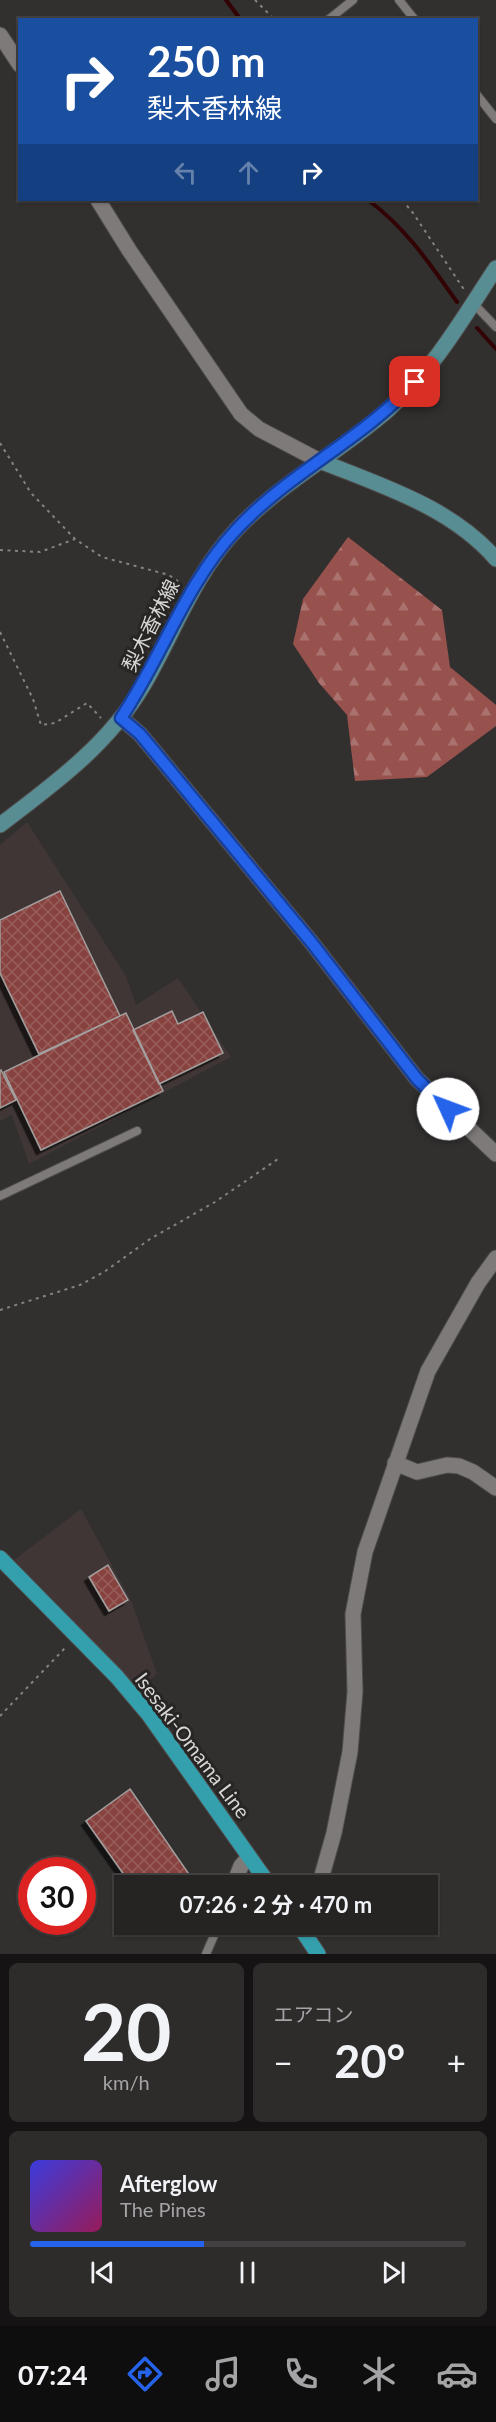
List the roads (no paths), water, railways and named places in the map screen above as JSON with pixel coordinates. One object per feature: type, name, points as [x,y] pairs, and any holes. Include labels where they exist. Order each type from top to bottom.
[{"type":"main road","name":"梨木香林線","points":[[0,825],[81,761],[121,718],[143,686],[209,562],[236,530],[258,509],[388,410],[404,395],[436,360],[496,268]]},
{"type":"main road","points":[[320,461],[441,513],[470,532],[496,559]]},
{"type":"main road","name":"Isesaki-Omama Line","points":[[0,1558],[117,1677],[149,1716],[262,1875]]},
{"type":"main road","points":[[305,1935],[318,1954]]},
{"type":"street","points":[[0,35],[18,62]]},
{"type":"street","points":[[99,201],[129,250],[241,414],[259,429],[320,461]]},
{"type":"street","points":[[121,718],[140,734],[264,883],[417,1079],[496,1154]]},
{"type":"street","points":[[322,1875],[334,1833],[351,1743],[355,1692],[353,1614],[365,1551],[433,1360],[496,1258]]},
{"type":"street","points":[[395,1463],[417,1472],[447,1465],[459,1466],[473,1472],[496,1488]]},
{"type":"street","points":[[237,1875],[241,1866],[249,1857]]},
{"type":"lane","points":[[330,18],[353,0]]},
{"type":"lane","points":[[399,0],[413,18]]},
{"type":"lane","points":[[478,96],[496,119]]},
{"type":"lane","points":[[473,303],[496,327]]},
{"type":"lane","points":[[0,1196],[137,1131]]},
{"type":"lane","points":[[206,1954],[214,1935]]},
{"type":"waterway","points":[[226,0],[240,18]]},
{"type":"waterway","points":[[369,201],[405,234],[457,302]]},
{"type":"waterway","points":[[477,328],[496,349]]}]
